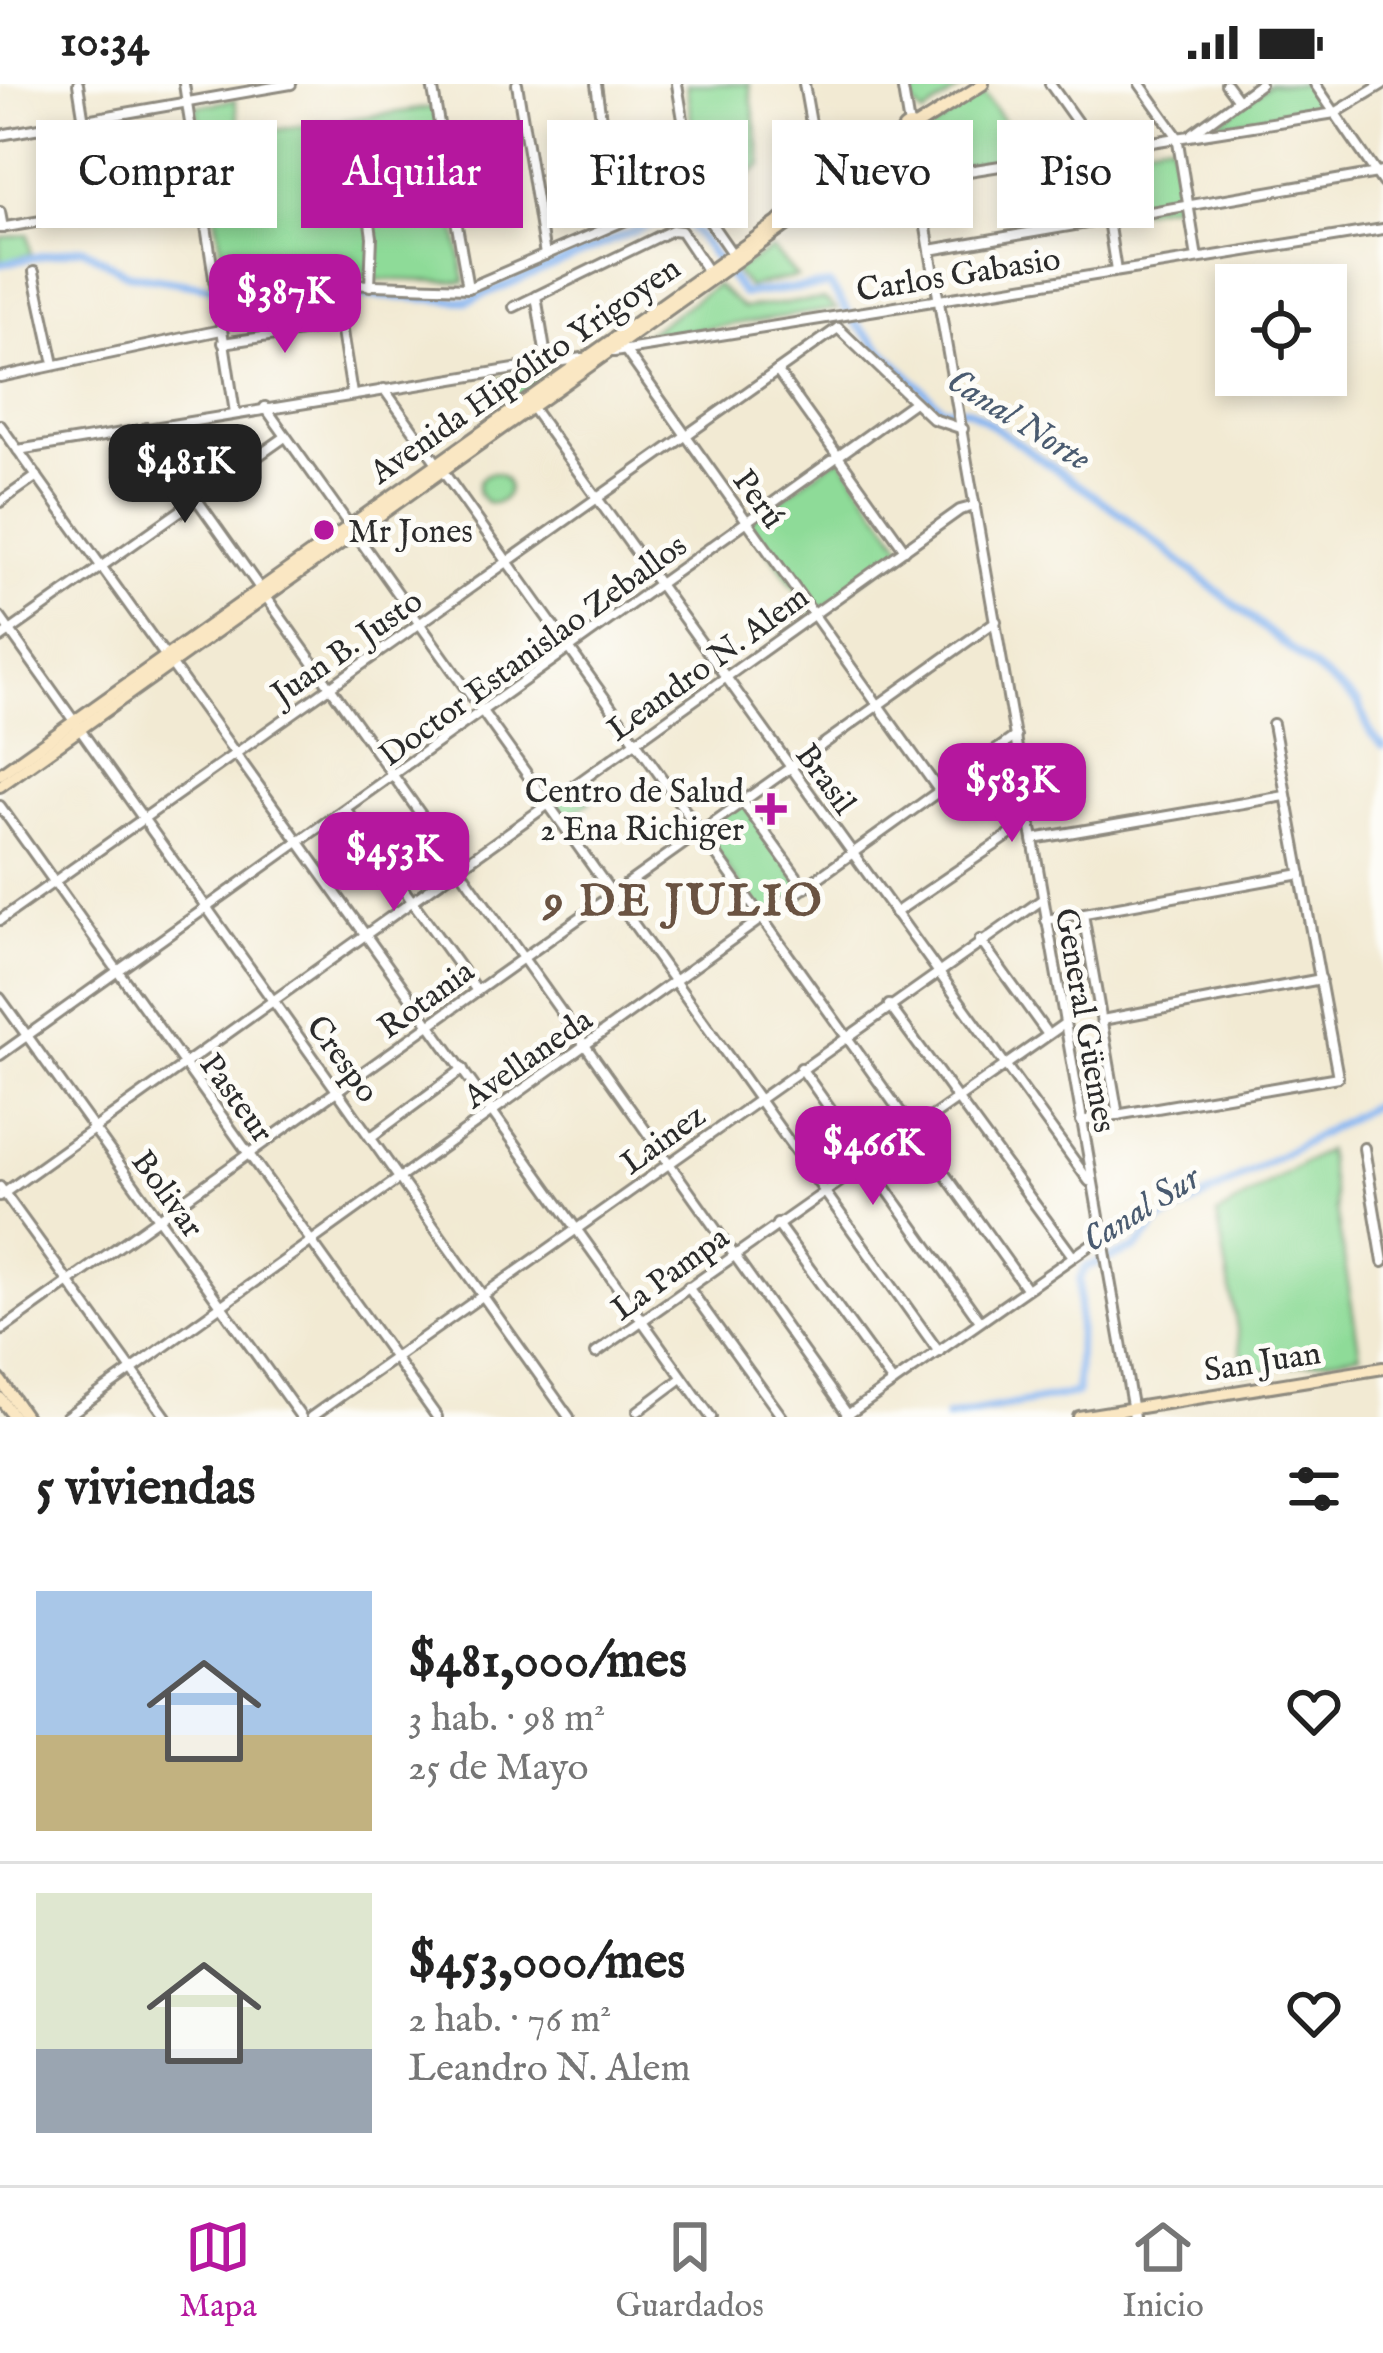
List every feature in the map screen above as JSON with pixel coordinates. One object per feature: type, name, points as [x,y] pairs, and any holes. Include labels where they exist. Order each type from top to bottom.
[{"type":"street","points":[[78,84],[84,120],[233,89],[291,84]]},
{"type":"street","points":[[184,84],[190,120]]},
{"type":"street","points":[[432,84],[438,120]]},
{"type":"street","points":[[517,84],[545,255]]},
{"type":"street","points":[[596,84],[601,120]]},
{"type":"street","points":[[677,84],[683,120]]},
{"type":"street","points":[[804,84],[811,120]]},
{"type":"street","name":"General Güemes","points":[[902,84],[908,120]]},
{"type":"street","name":"Avenida Hipólito Yrigoyen","points":[[931,120],[983,84]]},
{"type":"street","points":[[1050,84],[1076,120]]},
{"type":"street","points":[[1140,84],[1177,136],[1197,259]]},
{"type":"street","points":[[1226,84],[1238,100]]},
{"type":"street","points":[[1192,134],[1260,84]]},
{"type":"street","points":[[1154,212],[1381,177],[1315,84]]},
{"type":"street","points":[[1154,140],[1335,113],[1383,85]]},
{"type":"street","points":[[0,135],[36,129]]},
{"type":"street","points":[[0,212],[1,228],[36,222]]},
{"type":"street","points":[[206,228],[235,412]]},
{"type":"street","points":[[370,286],[371,228]]},
{"type":"street","points":[[457,228],[468,289]]},
{"type":"street","points":[[214,280],[468,289],[605,228]]},
{"type":"street","points":[[711,228],[731,260]]},
{"type":"street","name":"Avenida Hipólito Yrigoyen","points":[[0,774],[76,725],[777,228]]},
{"type":"street","name":"General Güemes","points":[[926,228],[1133,1413]]},
{"type":"street","points":[[930,250],[1061,228]]},
{"type":"street","points":[[1109,228],[1116,271]]},
{"type":"street","name":"Carlos Gabasio","points":[[18,450],[547,362],[838,321],[939,300],[1383,229]]},
{"type":"street","points":[[514,307],[672,230],[681,231],[713,273]]},
{"type":"street","points":[[34,272],[54,364]]},
{"type":"street","name":"Avenida Hipólito Yrigoyen","points":[[529,404],[618,351],[713,273]]},
{"type":"street","points":[[536,296],[547,362]]},
{"type":"street","points":[[838,321],[914,403],[945,427],[962,429]]},
{"type":"street","name":"Juan B. Justo","points":[[0,920],[777,371],[838,321]]},
{"type":"street","points":[[223,343],[341,326],[352,394]]},
{"type":"street","points":[[0,377],[221,330]]},
{"type":"street","name":"Perú","points":[[618,351],[685,434],[940,792]]},
{"type":"street","points":[[777,371],[905,550]]},
{"type":"street","points":[[384,389],[1026,1288]]},
{"type":"street","name":"Doctor Estanislao Zeballos","points":[[0,1055],[392,780],[914,403]]},
{"type":"street","name":"Brasil","points":[[529,404],[1090,1182]]},
{"type":"street","points":[[266,407],[939,1352]]},
{"type":"street","points":[[0,425],[711,1417]]},
{"type":"street","points":[[146,428],[260,595],[847,1416],[1100,1238]]},
{"type":"street","points":[[0,638],[286,437]]},
{"type":"street","points":[[0,502],[37,476]]},
{"type":"street","name":"Leandro N. Alem","points":[[2,1192],[905,550],[975,506]]},
{"type":"street","name":"Crespo","points":[[0,617],[568,1417]]},
{"type":"street","name":"Rotania","points":[[0,1330],[996,621]]},
{"type":"street","points":[[1081,1121],[1339,1076],[1273,724]]},
{"type":"street","name":"Avenida Hipólito Yrigoyen","points":[[0,786],[76,725]]},
{"type":"street","name":"Avellaneda","points":[[66,1417],[1016,736]]},
{"type":"street","points":[[1033,839],[1285,796]]},
{"type":"street","points":[[743,801],[805,888]]},
{"type":"street","name":"Pasteur","points":[[0,806],[437,1417]]},
{"type":"street","points":[[347,811],[477,991]]},
{"type":"street","points":[[895,913],[1030,820]]},
{"type":"street","points":[[1046,920],[1301,874]]},
{"type":"street","name":"Lainez","points":[[311,1417],[1042,899]]},
{"type":"street","points":[[1083,914],[1118,1115]]},
{"type":"street","points":[[980,940],[1046,1032]]},
{"type":"street","points":[[1102,1020],[1321,979]]},
{"type":"street","name":"Bolivar","points":[[0,998],[301,1417]]},
{"type":"street","points":[[889,1005],[1072,1255]]},
{"type":"street","name":"La Pampa","points":[[596,1353],[1046,1032],[1064,1024]]},
{"type":"street","points":[[801,1068],[981,1322]]},
{"type":"street","points":[[371,1137],[463,1069]]},
{"type":"street","points":[[1364,1148],[1383,1262]]},
{"type":"street","points":[[2,1192],[166,1417]]},
{"type":"street","points":[[777,1224],[892,1383]]},
{"type":"street","points":[[688,1287],[782,1417]]},
{"type":"street","name":"San Juan","points":[[1079,1417],[1133,1413],[1383,1368]]},
{"type":"street","points":[[638,1411],[682,1378]]},
{"type":"street","points":[[0,1380],[26,1417]]},
{"type":"street","points":[[0,1398],[14,1417]]},
{"type":"green space","points":[[686,84],[749,84],[762,165],[748,176],[748,120],[691,120]]},
{"type":"green space","points":[[910,84],[967,84],[923,115],[913,104]]},
{"type":"green space","points":[[1270,84],[1306,84],[1321,106],[1213,126]]},
{"type":"green space","points":[[983,93],[1003,120],[997,120],[997,160],[973,164],[973,120],[945,120]]},
{"type":"green space","points":[[235,100],[238,120],[198,120],[196,106]]},
{"type":"green space","points":[[435,107],[437,120],[345,120]]},
{"type":"green space","points":[[301,126],[301,228],[456,228],[465,282],[226,275],[218,228],[277,228],[277,130]]},
{"type":"green space","points":[[1171,141],[1182,202],[1154,207],[1154,144]]},
{"type":"green space","points":[[28,234],[31,254],[0,262],[0,238]]},
{"type":"green space","points":[[772,249],[797,277],[748,287],[734,271]]},
{"type":"green space","points":[[716,285],[743,308],[824,299],[836,309],[640,338]]},
{"type":"green space","points":[[565,364],[514,402],[499,379]]},
{"type":"green space","points":[[840,456],[905,550],[814,615],[748,522]]},
{"type":"green space","points":[[493,473],[504,477],[508,488],[504,499],[493,503],[482,499],[478,488],[482,477]]},
{"type":"green space","points":[[579,787],[590,802],[563,821],[552,807]]},
{"type":"green space","points":[[743,801],[805,888],[763,918],[701,831]]},
{"type":"green space","points":[[1326,1150],[1360,1354],[1245,1373],[1217,1215]]},
{"type":"waterway","name":"Canal Norte","points":[[0,264],[82,248],[127,274],[208,287],[468,301],[680,212],[743,294],[830,285],[856,324],[942,408],[968,409],[1118,512],[1358,703],[1371,734],[1383,746]]},
{"type":"waterway","name":"Canal Sur","points":[[947,1417],[1077,1393],[1080,1278],[1086,1267],[1136,1248],[1159,1222],[1383,1100]]},
{"type":"place","name":"Mr Jones","points":[[324,530]]},
{"type":"place","name":"Centro de Salud 2 Ena Richiger","points":[[771,809]]},
{"type":"district","name":"9 DE JULIO","points":[[684,899]]}]
